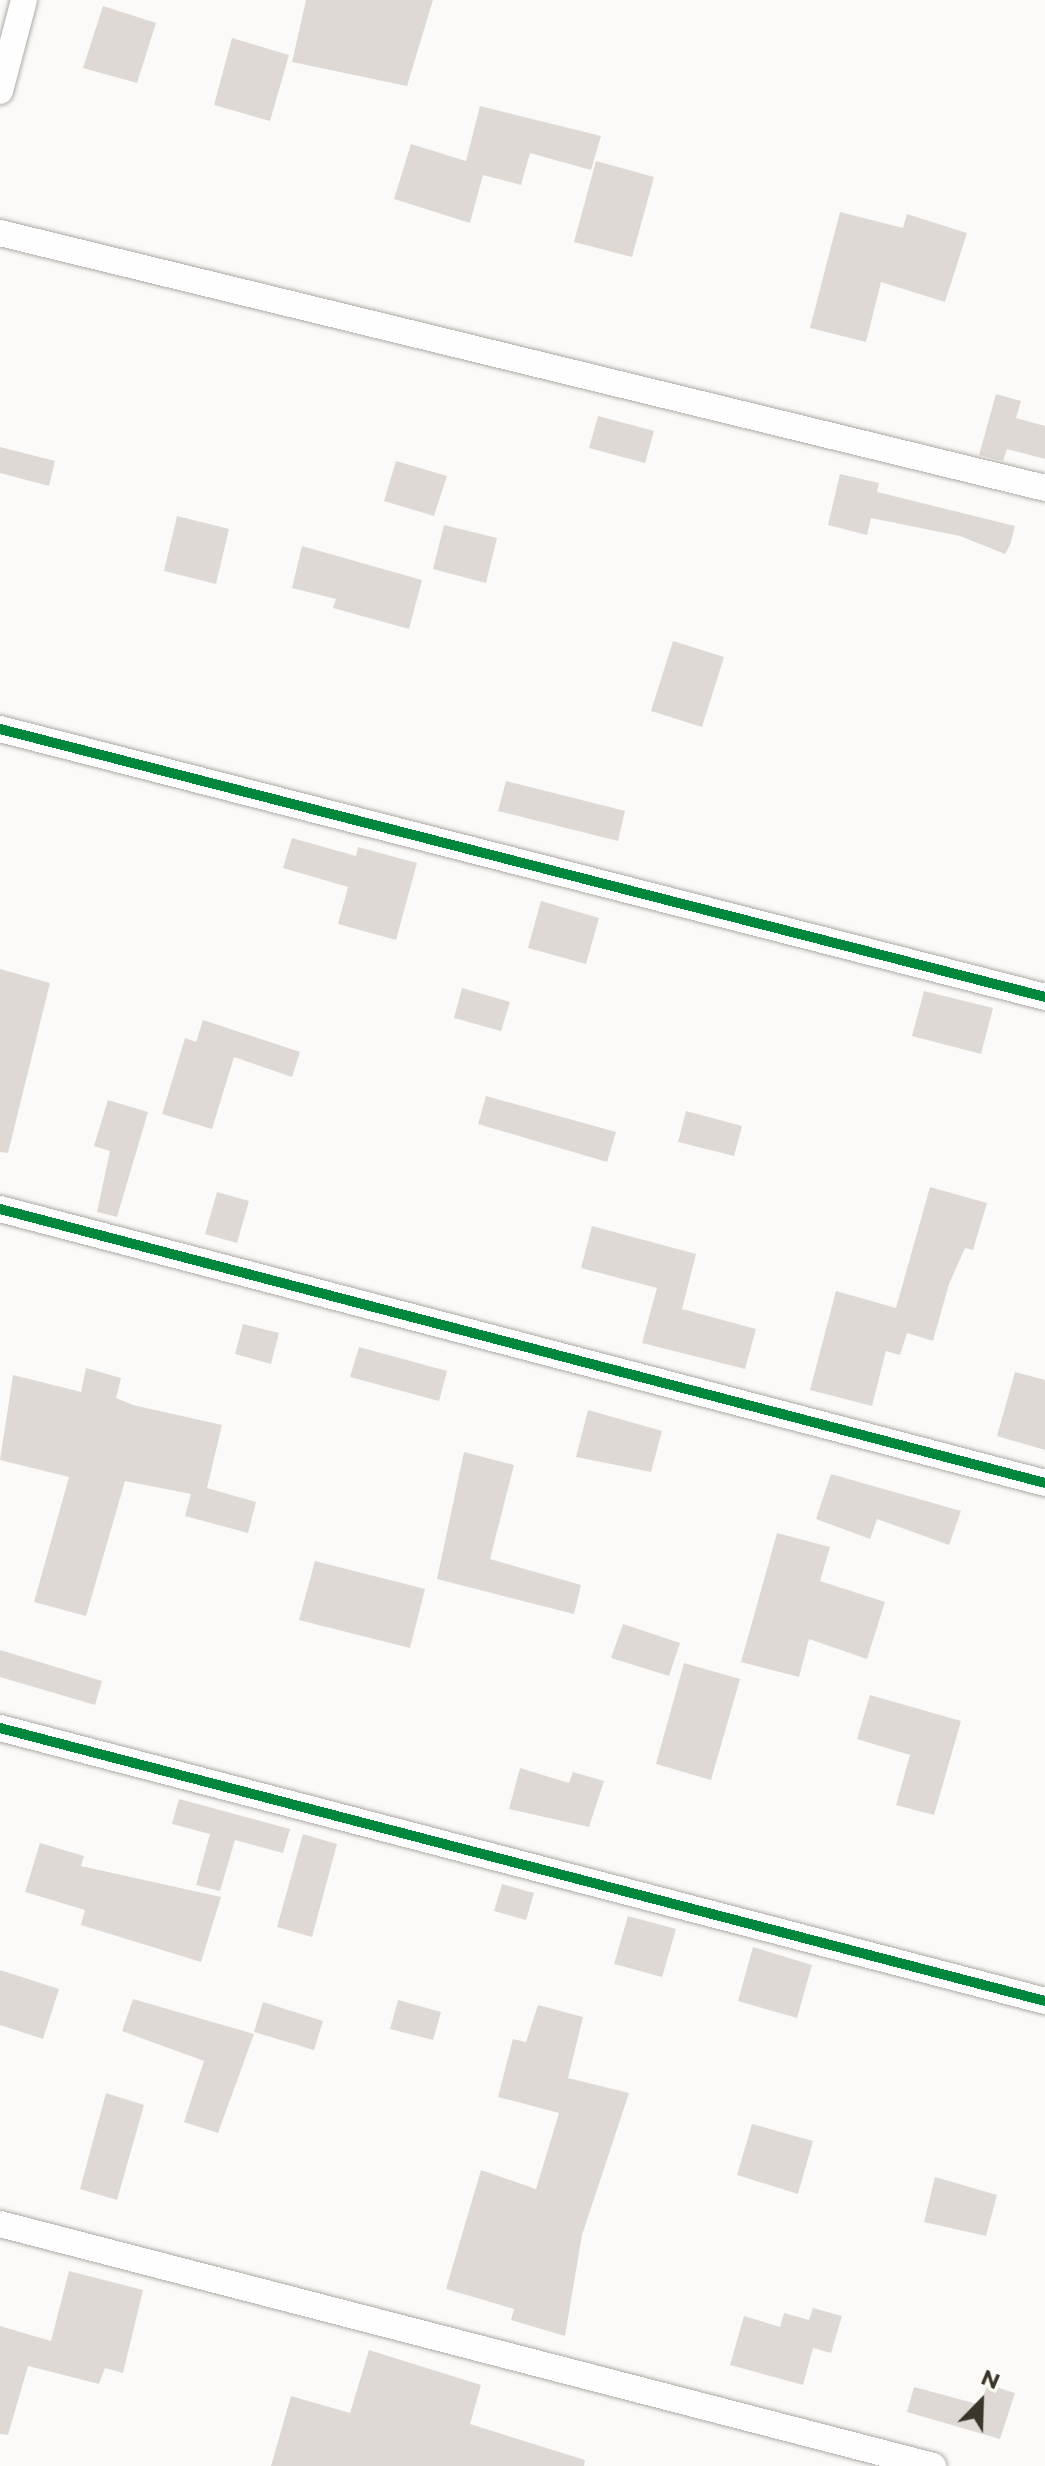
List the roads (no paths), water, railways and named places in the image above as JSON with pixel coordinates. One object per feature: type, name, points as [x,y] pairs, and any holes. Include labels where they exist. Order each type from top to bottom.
[{"type":"street","points":[[0,91],[24,0]]},
{"type":"street","points":[[0,233],[1045,488]]},
{"type":"street","points":[[0,729],[1045,997]]},
{"type":"street","points":[[0,1209],[1045,1483]]},
{"type":"street","points":[[0,1728],[1045,2001]]},
{"type":"street","points":[[0,2224],[933,2466]]}]
